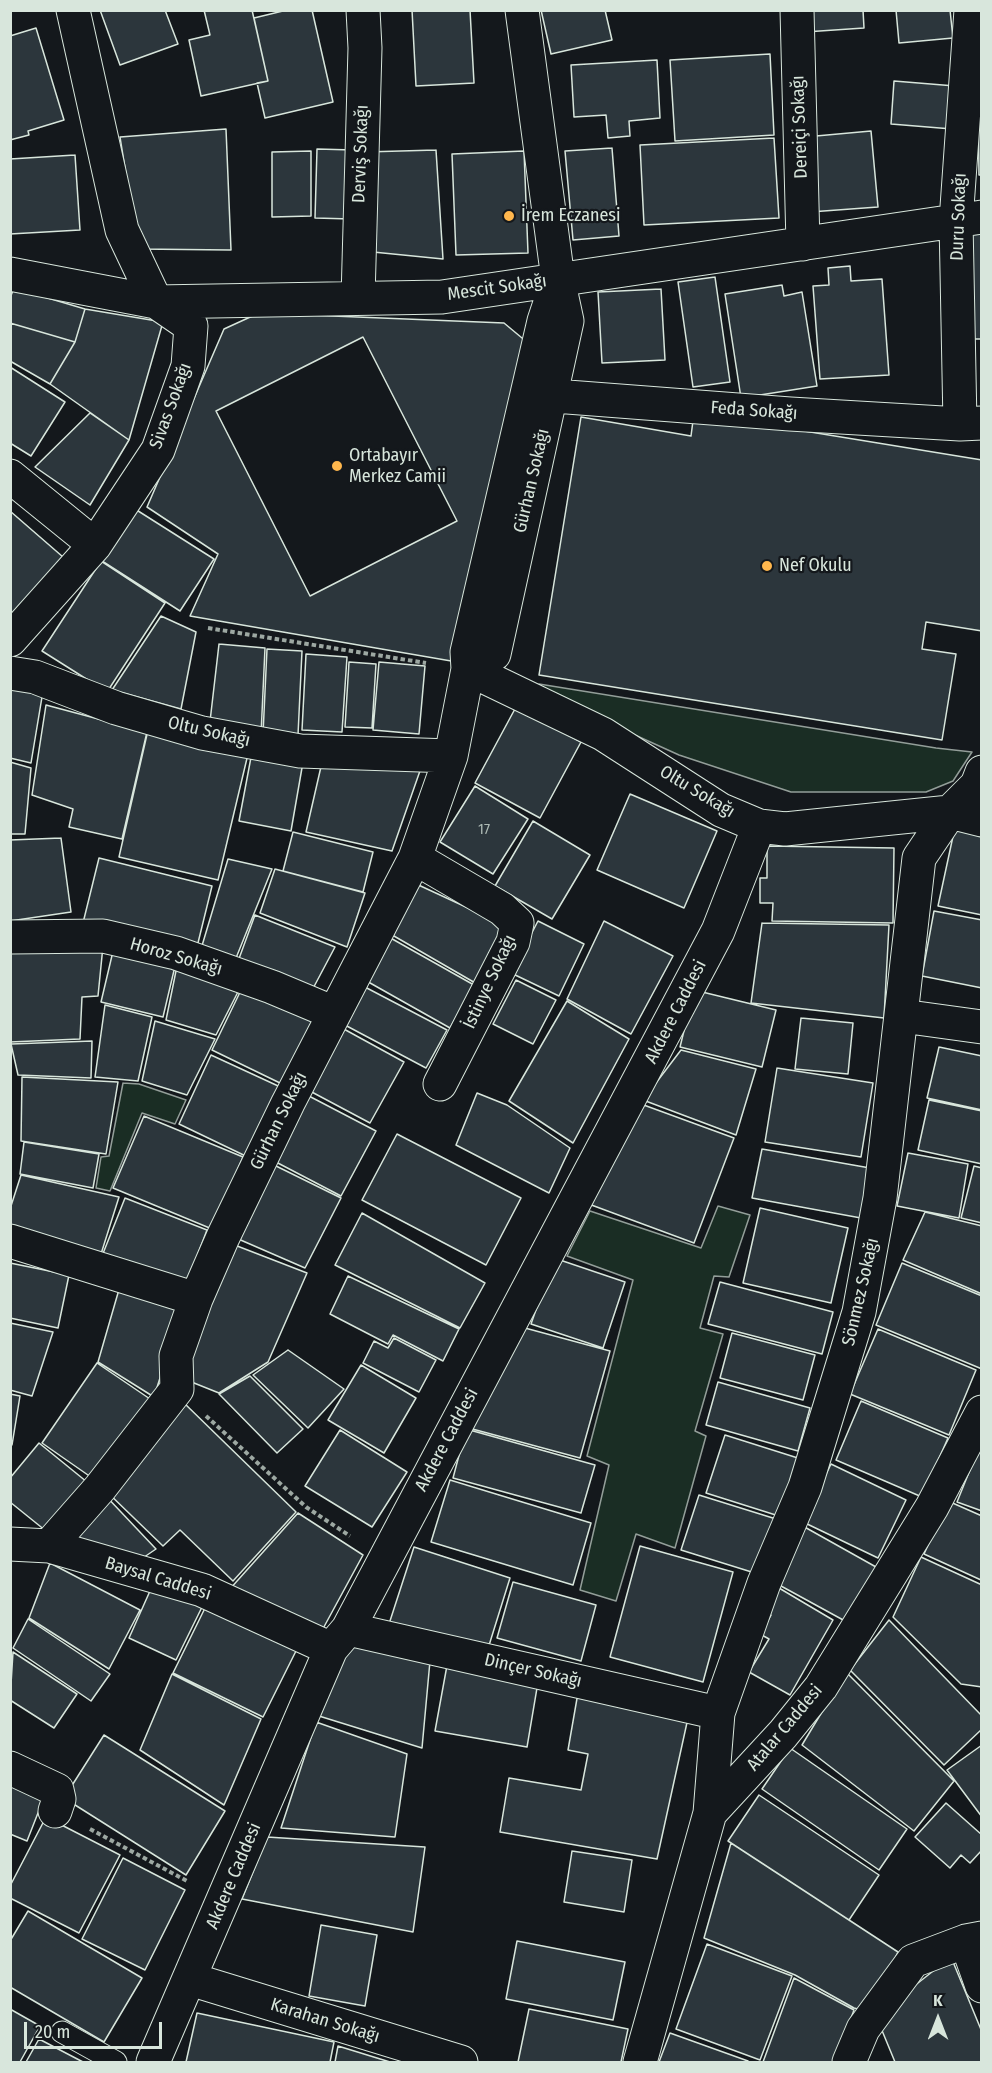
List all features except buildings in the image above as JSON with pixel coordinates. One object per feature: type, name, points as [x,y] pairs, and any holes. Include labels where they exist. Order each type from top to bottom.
[{"type":"street","points":[[73,10],[122,230],[156,302]]},
{"type":"street","name":"Derviş Sokağı","points":[[358,298],[365,48],[363,10]]},
{"type":"street","name":"Gürhan Sokağı","points":[[177,1389],[176,1356],[196,1299],[278,1123],[415,858],[452,756],[468,669],[467,652],[539,395],[544,321],[558,279],[522,10]]},
{"type":"street","name":"Dereiçi Sokağı","points":[[797,10],[804,244]]},
{"type":"street","name":"Duru Sokağı","points":[[971,10],[969,219],[971,423]]},
{"type":"street","name":"Mescit Sokağı","points":[[10,274],[156,302],[441,297],[969,219]]},
{"type":"street","name":"Sivas Sokağı","points":[[10,640],[95,545],[158,450],[188,366],[191,326],[156,302]]},
{"type":"street","name":"Feda Sokağı","points":[[539,395],[971,423]]},
{"type":"street","points":[[10,476],[95,545]]},
{"type":"street","name":"Oltu Sokağı","points":[[468,669],[603,734],[721,810],[759,826],[785,829],[950,812],[981,820]]},
{"type":"street","name":"Oltu Sokağı","points":[[10,673],[35,677],[116,708],[202,733],[300,751],[452,756]]},
{"type":"street","name":"Sönmez Sokağı","points":[[710,1813],[718,1713],[764,1583],[805,1487],[860,1312],[880,1198],[919,858],[950,812],[977,785],[981,772]]},
{"type":"street","name":"Akdere Caddesi","points":[[153,2062],[339,1639],[384,1560],[718,931],[759,826]]},
{"type":"street","name":"İstinye Sokağı","points":[[415,858],[502,909],[517,922],[513,942],[440,1084]]},
{"type":"street","name":"Horoz Sokağı","points":[[10,937],[103,936],[155,948],[272,987],[334,1013]]},
{"type":"street","points":[[902,1016],[981,1027]]},
{"type":"street","points":[[10,1241],[196,1299]]},
{"type":"street","points":[[49,1546],[100,1488],[177,1389]]},
{"type":"street","name":"Atalar Caddesi","points":[[640,2062],[710,1813],[783,1734],[821,1687],[932,1507],[981,1412]]},
{"type":"street","name":"Baysal Caddesi","points":[[10,1545],[49,1546],[202,1590],[339,1639]]},
{"type":"street","name":"Dinçer Sokağı","points":[[339,1639],[718,1713]]},
{"type":"street","points":[[10,1768],[57,1790],[55,1811]]},
{"type":"street","points":[[849,2062],[863,2030],[913,1961],[974,1939],[981,1986]]},
{"type":"street","name":"Karahan Sokağı","points":[[190,1979],[461,2062]]},
{"type":"lane","points":[[62,2032],[116,2062]]},
{"type":"path","points":[[208,628],[468,669]]},
{"type":"path","points":[[177,1389],[306,1507],[384,1560]]},
{"type":"path","points":[[55,1811],[225,1901]]},
{"type":"green space","points":[[539,684],[972,752],[953,781],[926,792],[791,792],[679,755],[538,691]]},
{"type":"green space","points":[[123,1083],[139,1084],[186,1100],[175,1124],[142,1113],[110,1191],[96,1188],[101,1157],[109,1156]]},
{"type":"green space","points":[[718,1206],[750,1215],[729,1277],[714,1276],[700,1328],[723,1334],[695,1431],[706,1436],[675,1548],[636,1534],[616,1601],[580,1590],[609,1465],[587,1456],[633,1280],[567,1256],[590,1211],[701,1248]]},
{"type":"place","name":"İrem Eczanesi","points":[[509,216]]},
{"type":"place","name":"Ortabayır Merkez Camii","points":[[337,466]]},
{"type":"place","name":"Nef Okulu","points":[[767,566]]}]
